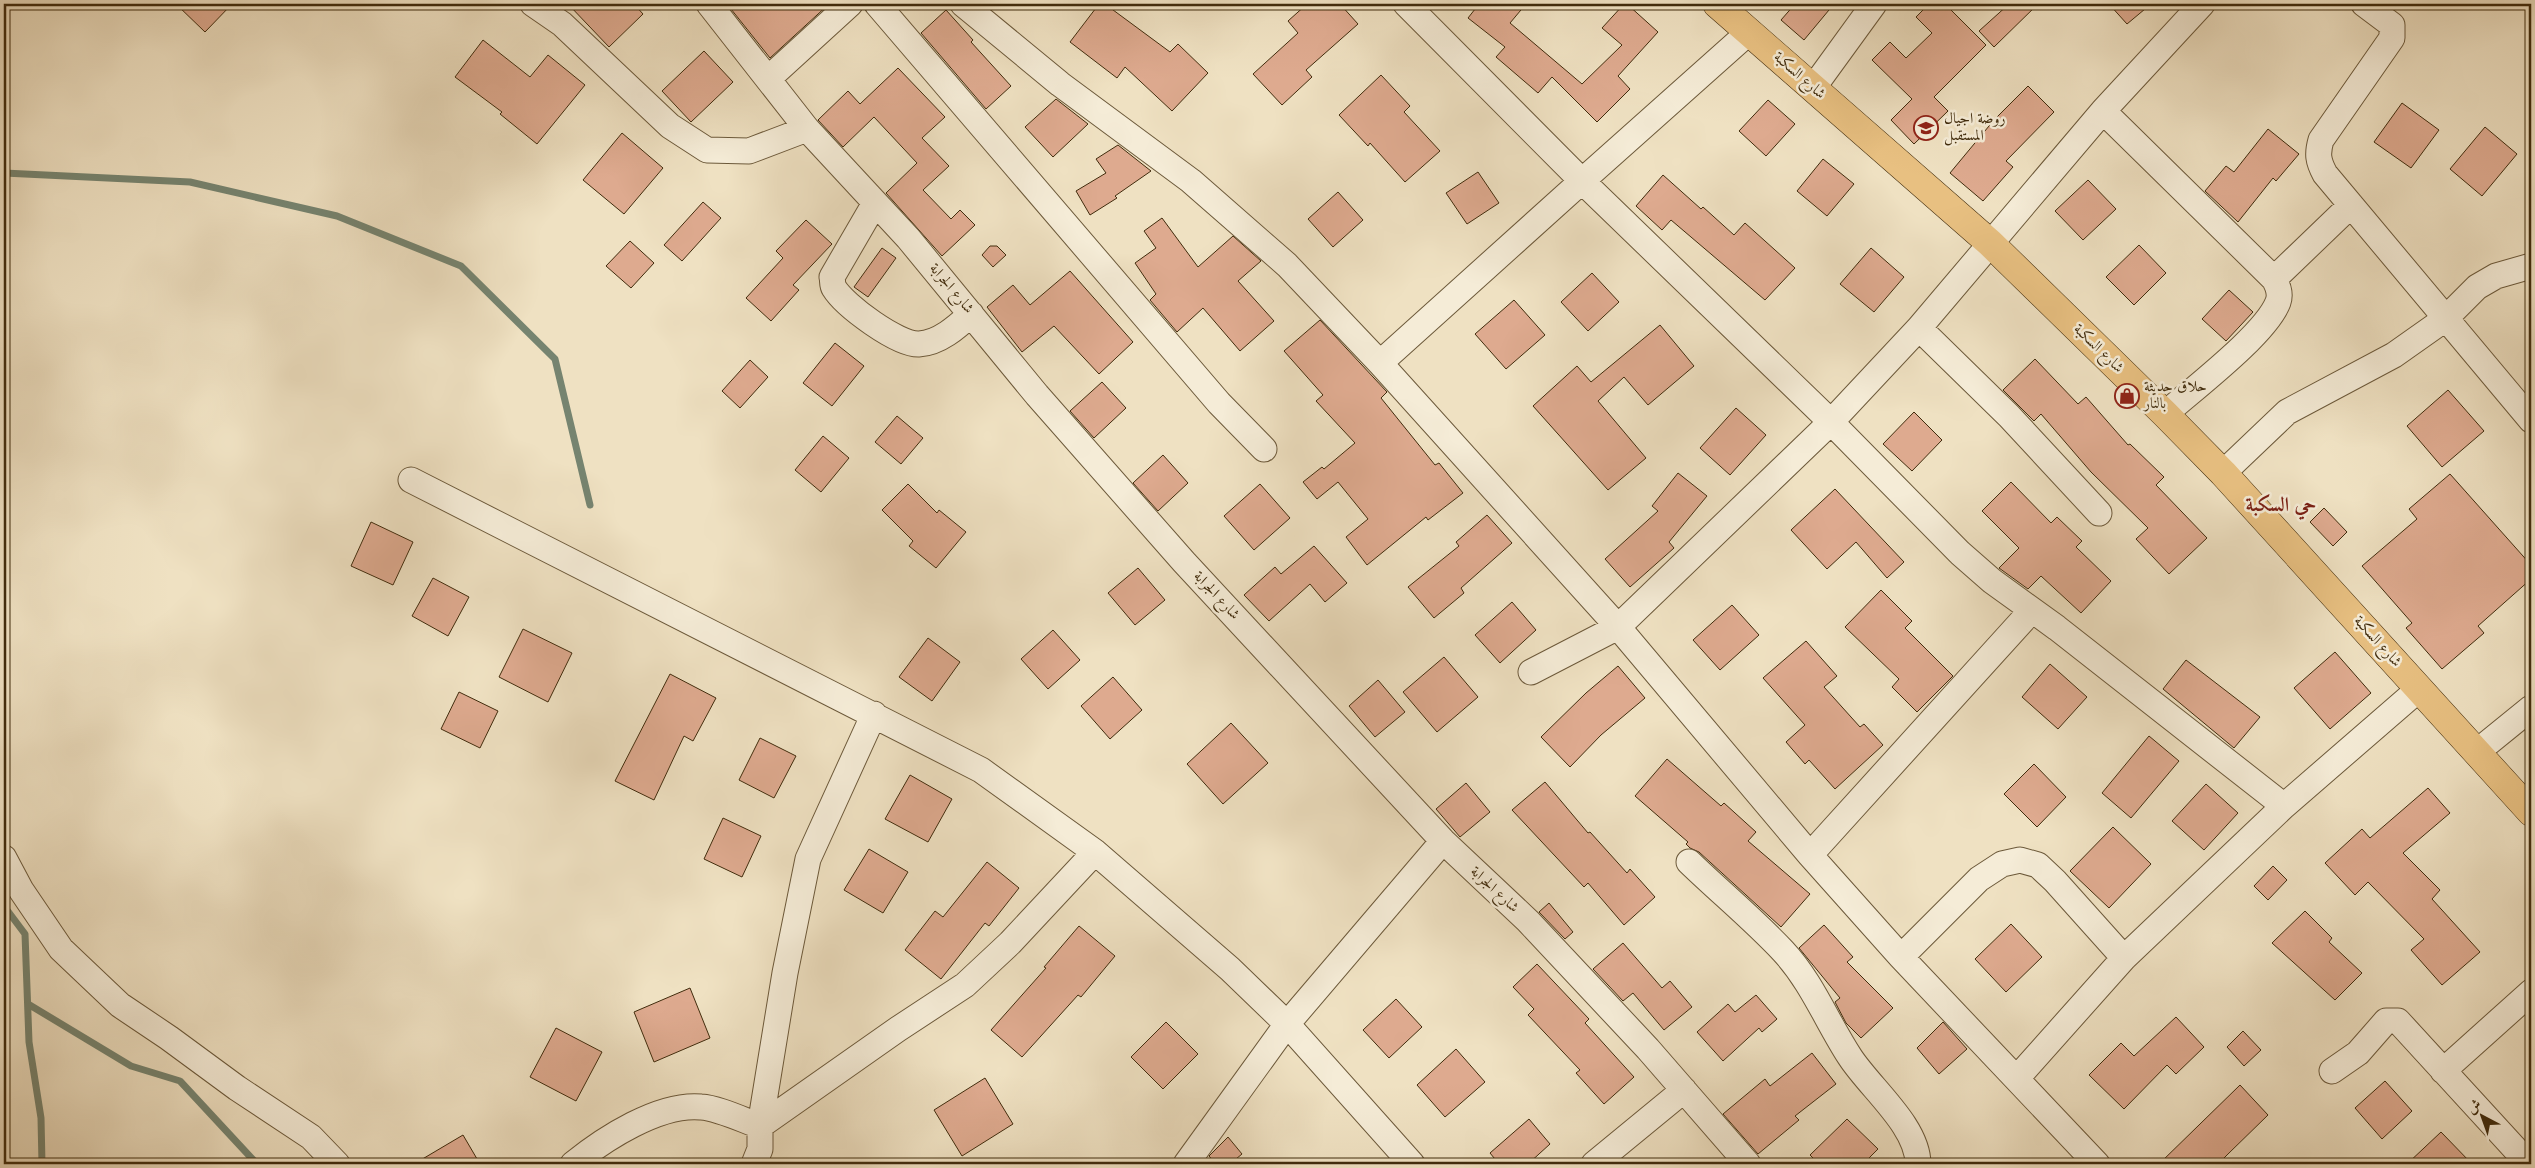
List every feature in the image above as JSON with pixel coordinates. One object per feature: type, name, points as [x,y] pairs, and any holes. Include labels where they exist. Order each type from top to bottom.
[{"type":"main road","name":"شارع السكبة","points":[[1717,4],[1990,243],[2165,414],[2223,473],[2478,751],[2531,812]]},
{"type":"street","points":[[533,4],[562,24],[670,126],[708,150],[749,151],[807,128]]},
{"type":"street","name":"شارع الجرابة","points":[[709,4],[807,128],[908,238],[1037,395],[1184,562],[1442,841],[1528,921],[1684,1090],[1748,1164]]},
{"type":"street","points":[[769,78],[850,4]]},
{"type":"street","points":[[877,4],[1219,403],[1264,449]]},
{"type":"street","points":[[963,4],[1060,84],[1191,181],[1236,218],[1287,265],[1380,364],[1618,627],[1810,855],[1901,957],[2097,1164]]},
{"type":"street","points":[[1406,4],[1582,181],[1831,422],[1960,553],[1992,581],[2148,698],[2284,806]]},
{"type":"street","points":[[1813,88],[1874,4]]},
{"type":"street","points":[[1531,672],[1618,627],[1831,422],[1919,328],[2103,111],[2202,4]]},
{"type":"street","points":[[2364,4],[2392,25],[2392,38],[2321,140],[2318,152],[2319,162],[2326,174],[2351,205],[2531,420]]},
{"type":"street","points":[[1380,364],[1748,33]]},
{"type":"street","points":[[2103,111],[2274,280],[2279,293],[2274,309],[2246,344],[2165,414]]},
{"type":"street","points":[[876,202],[832,277],[833,287],[842,298],[858,312],[907,343],[921,344],[935,339],[953,330],[971,314]]},
{"type":"street","points":[[2274,280],[2351,205]]},
{"type":"street","points":[[2223,473],[2287,412],[2394,355],[2445,319],[2477,287],[2496,276],[2531,266]]},
{"type":"street","points":[[1919,328],[2008,416],[2099,513]]},
{"type":"street","points":[[411,480],[981,770],[1095,852],[1230,969],[1287,1024],[1412,1164]]},
{"type":"street","points":[[1810,855],[2032,610]]},
{"type":"street","points":[[2017,1078],[2124,958],[2284,806],[2419,688]]},
{"type":"street","points":[[2478,751],[2531,708]]},
{"type":"street","points":[[754,1164],[760,1149],[760,1126],[785,973],[808,859],[874,714]]},
{"type":"street","points":[[1186,1164],[1287,1024],[1442,841]]},
{"type":"street","points":[[760,1126],[898,1029],[965,985],[1010,943],[1095,852]]},
{"type":"street","points":[[4,858],[21,890],[61,949],[120,1005],[170,1038],[237,1088],[311,1137],[337,1164]]},
{"type":"street","points":[[1901,957],[1979,879],[2002,864],[2020,860],[2038,865],[2055,881],[2124,958]]},
{"type":"street","points":[[1689,862],[1784,952],[1802,975],[1850,1056],[1898,1118],[1918,1152],[1918,1164]]},
{"type":"street","points":[[2444,1071],[2531,992]]},
{"type":"street","points":[[2332,1072],[2358,1053],[2386,1021],[2392,1020],[2403,1026],[2529,1164]]},
{"type":"street","points":[[1594,1164],[1684,1090]]},
{"type":"street","points":[[573,1164],[598,1144],[639,1123],[679,1108],[702,1106],[760,1126]]},
{"type":"building","points":[[176,4],[232,4],[205,32]]},
{"type":"building","points":[[568,4],[634,4],[643,14],[609,47]]},
{"type":"building","points":[[727,4],[829,4],[770,58]]},
{"type":"building","points":[[1099,4],[1105,4],[1170,52],[1178,44],[1208,73],[1172,111],[1125,67],[1117,78],[1070,42]]},
{"type":"building","points":[[1307,4],[1340,4],[1358,24],[1306,70],[1312,77],[1282,105],[1253,74],[1298,33],[1288,21]]},
{"type":"building","points":[[1479,4],[1526,4],[1510,23],[1582,84],[1622,45],[1602,28],[1624,4],[1627,4],[1658,32],[1618,76],[1630,89],[1597,122],[1552,77],[1538,93],[1496,57],[1505,47],[1468,18]]},
{"type":"building","points":[[1795,4],[1834,4],[1804,40],[1781,20]]},
{"type":"building","points":[[1929,4],[1945,4],[1986,45],[1934,97],[1948,111],[1914,144],[1891,120],[1912,99],[1872,60],[1890,42],[1906,58],[1932,33],[1916,17]]},
{"type":"building","points":[[2009,4],[2038,4],[1994,47],[1979,31]]},
{"type":"building","points":[[2109,4],[2151,4],[2127,24]]},
{"type":"building","points":[[946,10],[973,40],[971,42],[1011,86],[986,109],[921,33]]},
{"type":"building","points":[[483,40],[530,77],[548,55],[585,85],[537,144],[500,114],[502,112],[455,77]]},
{"type":"building","points":[[704,51],[733,82],[691,122],[662,91]]},
{"type":"building","points":[[898,68],[945,117],[922,138],[949,166],[923,190],[951,219],[960,210],[975,225],[942,256],[886,193],[917,163],[874,117],[843,147],[818,120],[848,91],[860,104]]},
{"type":"building","points":[[1381,75],[1410,106],[1404,112],[1440,151],[1405,182],[1370,143],[1368,146],[1339,115]]},
{"type":"building","points":[[2028,86],[2054,112],[2006,161],[2013,167],[1983,201],[1950,173],[1994,120]]},
{"type":"building","points":[[1056,99],[1088,124],[1053,157],[1025,127]]},
{"type":"building","points":[[1768,100],[1795,124],[1766,156],[1739,131]]},
{"type":"building","points":[[2402,103],[2439,130],[2411,168],[2374,142]]},
{"type":"building","points":[[2485,127],[2517,154],[2482,196],[2450,169]]},
{"type":"building","points":[[2268,129],[2299,154],[2276,181],[2273,178],[2238,222],[2205,191],[2226,166],[2234,172]]},
{"type":"building","points":[[622,133],[663,168],[624,214],[583,180]]},
{"type":"building","points":[[1118,145],[1151,171],[1115,196],[1117,198],[1090,215],[1076,191],[1106,173],[1096,159]]},
{"type":"building","points":[[1823,159],[1854,184],[1827,216],[1797,191]]},
{"type":"building","points":[[1478,172],[1499,203],[1467,224],[1446,193]]},
{"type":"building","points":[[1663,175],[1734,235],[1745,223],[1795,268],[1765,300],[1671,220],[1662,230],[1636,206]]},
{"type":"building","points":[[2088,180],[2116,209],[2083,240],[2055,211]]},
{"type":"building","points":[[1338,192],[1363,220],[1333,247],[1308,219]]},
{"type":"building","points":[[703,202],[721,218],[682,261],[664,245]]},
{"type":"building","points":[[1162,218],[1198,267],[1233,236],[1261,261],[1238,281],[1274,321],[1240,351],[1203,308],[1177,332],[1150,300],[1156,294],[1135,263],[1156,248],[1144,231]]},
{"type":"building","points":[[806,220],[832,244],[793,285],[799,290],[771,321],[746,298],[783,258],[776,251]]},
{"type":"building","points":[[630,241],[654,263],[631,288],[606,266]]},
{"type":"building","points":[[2139,245],[2166,273],[2134,305],[2106,277]]},
{"type":"building","points":[[990,246],[997,246],[1006,255],[993,267],[982,255]]},
{"type":"building","points":[[882,248],[896,258],[868,297],[854,287]]},
{"type":"building","points":[[1871,248],[1904,277],[1874,312],[1840,284]]},
{"type":"building","points":[[1070,271],[1133,342],[1099,374],[1054,326],[1022,352],[987,307],[1013,285],[1030,305]]},
{"type":"building","points":[[1592,273],[1619,302],[1588,331],[1561,302]]},
{"type":"building","points":[[2229,290],[2253,312],[2226,341],[2202,319]]},
{"type":"building","points":[[1514,300],[1545,335],[1506,369],[1475,334]]},
{"type":"building","points":[[1320,320],[1387,392],[1381,398],[1435,465],[1439,463],[1463,493],[1428,520],[1426,517],[1367,565],[1346,537],[1368,519],[1338,482],[1317,499],[1303,482],[1322,467],[1324,469],[1355,443],[1316,401],[1323,395],[1284,351]]},
{"type":"building","points":[[1660,325],[1694,366],[1648,405],[1624,377],[1598,401],[1646,458],[1608,490],[1533,406],[1577,366],[1591,382]]},
{"type":"building","points":[[835,343],[864,366],[832,406],[803,383]]},
{"type":"building","points":[[2035,359],[2078,404],[2086,397],[2128,445],[2130,444],[2164,477],[2156,485],[2207,538],[2169,574],[2136,539],[2148,528],[2091,472],[2041,414],[2034,421],[2003,390]]},
{"type":"building","points":[[750,360],[768,377],[740,408],[722,391]]},
{"type":"building","points":[[1102,382],[1126,408],[1094,438],[1070,411]]},
{"type":"building","points":[[2448,390],[2484,431],[2442,467],[2407,426]]},
{"type":"building","points":[[1736,408],[1766,435],[1730,475],[1700,448]]},
{"type":"building","points":[[1914,412],[1942,440],[1912,471],[1883,444]]},
{"type":"building","points":[[897,416],[923,438],[901,464],[875,442]]},
{"type":"building","points":[[823,436],[849,458],[821,492],[795,470]]},
{"type":"building","points":[[1163,455],[1188,483],[1158,511],[1133,483]]},
{"type":"building","points":[[1678,473],[1707,496],[1669,542],[1674,548],[1630,587],[1605,559],[1658,511],[1652,506]]},
{"type":"building","points":[[2450,474],[2531,565],[2531,579],[2478,626],[2484,633],[2442,669],[2406,628],[2412,623],[2362,566],[2417,519],[2409,509]]},
{"type":"building","points":[[2011,482],[2051,523],[2057,517],[2082,541],[2076,547],[2111,581],[2081,613],[2041,576],[2028,589],[1999,568],[2019,548],[1982,511]]},
{"type":"building","points":[[908,484],[937,513],[939,510],[966,532],[936,568],[909,546],[913,541],[882,510]]},
{"type":"building","points":[[1260,484],[1290,518],[1254,550],[1224,516]]},
{"type":"building","points":[[1835,489],[1904,562],[1887,578],[1856,542],[1827,569],[1791,530]]},
{"type":"building","points":[[2324,508],[2347,532],[2333,546],[2310,522]]},
{"type":"building","points":[[1487,515],[1512,543],[1461,588],[1464,593],[1434,618],[1408,587],[1459,546],[1456,542]]},
{"type":"building","points":[[371,522],[413,542],[393,585],[351,566]]},
{"type":"building","points":[[1314,546],[1347,583],[1325,602],[1310,584],[1269,621],[1244,595],[1275,567],[1281,574]]},
{"type":"building","points":[[1138,568],[1165,600],[1135,625],[1108,593]]},
{"type":"building","points":[[433,578],[469,597],[448,636],[412,616]]},
{"type":"building","points":[[1881,590],[1912,621],[1905,628],[1953,676],[1917,712],[1892,687],[1899,679],[1845,627]]},
{"type":"building","points":[[1512,602],[1536,630],[1500,663],[1475,635]]},
{"type":"building","points":[[1732,605],[1759,635],[1720,670],[1693,640]]},
{"type":"building","points":[[523,629],[572,653],[548,702],[499,677]]},
{"type":"building","points":[[1053,630],[1080,660],[1048,689],[1021,659]]},
{"type":"building","points":[[928,638],[960,662],[932,701],[899,677]]},
{"type":"building","points":[[1806,641],[1837,676],[1824,687],[1860,727],[1864,724],[1883,745],[1835,789],[1809,760],[1805,764],[1786,742],[1805,725],[1763,678]]},
{"type":"building","points":[[2335,652],[2371,693],[2330,729],[2294,688]]},
{"type":"building","points":[[1444,657],[1478,697],[1437,732],[1403,692]]},
{"type":"building","points":[[2186,660],[2260,717],[2234,748],[2163,689]]},
{"type":"building","points":[[2050,664],[2087,697],[2058,729],[2022,697]]},
{"type":"building","points":[[1618,666],[1645,698],[1601,735],[1570,767],[1541,737],[1586,693]]},
{"type":"building","points":[[670,674],[716,698],[693,741],[684,736],[654,800],[615,781]]},
{"type":"building","points":[[1113,677],[1142,710],[1110,739],[1081,706]]},
{"type":"building","points":[[1378,680],[1405,712],[1375,737],[1349,706]]},
{"type":"building","points":[[459,692],[498,711],[480,748],[441,729]]},
{"type":"building","points":[[1231,723],[1268,763],[1223,804],[1187,764]]},
{"type":"building","points":[[2149,736],[2179,761],[2131,818],[2102,793]]},
{"type":"building","points":[[760,738],[796,756],[774,798],[739,780]]},
{"type":"building","points":[[1667,759],[1721,806],[1724,803],[1756,832],[1748,841],[1810,894],[1781,927],[1699,852],[1690,848],[1686,844],[1688,842],[1635,796]]},
{"type":"building","points":[[2034,764],[2066,797],[2037,827],[2004,794]]},
{"type":"building","points":[[910,775],[952,799],[928,842],[885,819]]},
{"type":"building","points":[[1545,782],[1588,833],[1590,832],[1627,873],[1630,869],[1655,897],[1624,925],[1588,883],[1584,887],[1512,810]]},
{"type":"building","points":[[1466,783],[1490,812],[1460,837],[1436,809]]},
{"type":"building","points":[[2206,784],[2238,813],[2204,850],[2172,821]]},
{"type":"building","points":[[2428,788],[2450,813],[2403,853],[2440,890],[2432,899],[2480,952],[2442,985],[2411,950],[2424,939],[2368,882],[2355,895],[2325,863],[2362,829],[2370,838]]},
{"type":"building","points":[[723,818],[761,836],[742,877],[704,859]]},
{"type":"building","points":[[2113,827],[2151,864],[2109,908],[2070,871]]},
{"type":"building","points":[[869,849],[908,872],[883,913],[844,890]]},
{"type":"building","points":[[987,862],[1019,888],[989,926],[985,923],[941,979],[905,950],[935,911],[943,917]]},
{"type":"building","points":[[2273,866],[2287,880],[2268,900],[2254,886]]},
{"type":"building","points":[[1549,903],[1573,932],[1565,939],[1539,912]]},
{"type":"building","points":[[2305,911],[2332,938],[2329,942],[2362,973],[2335,1000],[2272,943]]},
{"type":"building","points":[[2011,924],[2042,957],[2006,992],[1975,959]]},
{"type":"building","points":[[1824,925],[1853,957],[1847,962],[1893,1008],[1861,1038],[1846,1023],[1835,1002],[1840,998],[1799,948]]},
{"type":"building","points":[[1079,926],[1115,956],[1081,997],[1078,995],[1022,1057],[991,1030],[1046,968],[1044,967]]},
{"type":"building","points":[[1623,943],[1662,988],[1670,981],[1692,1007],[1664,1030],[1633,993],[1623,1001],[1593,969]]},
{"type":"building","points":[[1537,964],[1589,1019],[1585,1023],[1634,1077],[1604,1104],[1576,1073],[1580,1070],[1528,1015],[1534,1009],[1513,987]]},
{"type":"building","points":[[690,988],[710,1038],[654,1062],[634,1012]]},
{"type":"building","points":[[1756,995],[1777,1019],[1762,1032],[1759,1028],[1723,1061],[1697,1032],[1728,1004],[1735,1012]]},
{"type":"building","points":[[1396,999],[1422,1027],[1389,1058],[1363,1030]]},
{"type":"building","points":[[2176,1017],[2204,1047],[2176,1074],[2167,1065],[2124,1109],[2089,1075],[2121,1043],[2134,1056]]},
{"type":"building","points":[[1166,1022],[1198,1054],[1163,1089],[1131,1057]]},
{"type":"building","points":[[1943,1022],[1967,1049],[1939,1074],[1917,1048]]},
{"type":"building","points":[[556,1028],[602,1052],[576,1101],[530,1077]]},
{"type":"building","points":[[2243,1031],[2261,1050],[2244,1066],[2227,1047]]},
{"type":"building","points":[[1456,1049],[1485,1082],[1445,1117],[1417,1085]]},
{"type":"building","points":[[1812,1053],[1836,1084],[1795,1116],[1799,1120],[1758,1154],[1723,1114],[1765,1079],[1770,1086]]},
{"type":"building","points":[[985,1078],[1013,1124],[962,1156],[934,1110]]},
{"type":"building","points":[[2385,1081],[2412,1111],[2382,1139],[2355,1108]]},
{"type":"building","points":[[2240,1085],[2268,1115],[2218,1164],[2159,1164]]},
{"type":"building","points":[[1529,1119],[1550,1144],[1528,1164],[1499,1164],[1490,1153]]},
{"type":"building","points":[[1847,1119],[1878,1149],[1863,1164],[1819,1164],[1810,1155]]},
{"type":"building","points":[[2441,1132],[2472,1164],[2407,1164]]},
{"type":"building","points":[[463,1135],[480,1164],[414,1164]]},
{"type":"building","points":[[1228,1137],[1242,1154],[1230,1164],[1216,1164],[1209,1156]]},
{"type":"waterway","points":[[4,173],[190,182],[337,216],[461,266],[555,359],[590,505]]},
{"type":"waterway","points":[[4,906],[25,934],[29,1042],[41,1118],[42,1164]]},
{"type":"waterway","points":[[28,1004],[131,1066],[180,1081],[257,1164]]},
{"type":"place","name":"روضة اجيال المستقبل","points":[[1926,128]]},
{"type":"place","name":"حلاق حديثة بالنار","points":[[2127,396]]},
{"type":"district","name":"حي السكبة","points":[[2281,506]]}]
